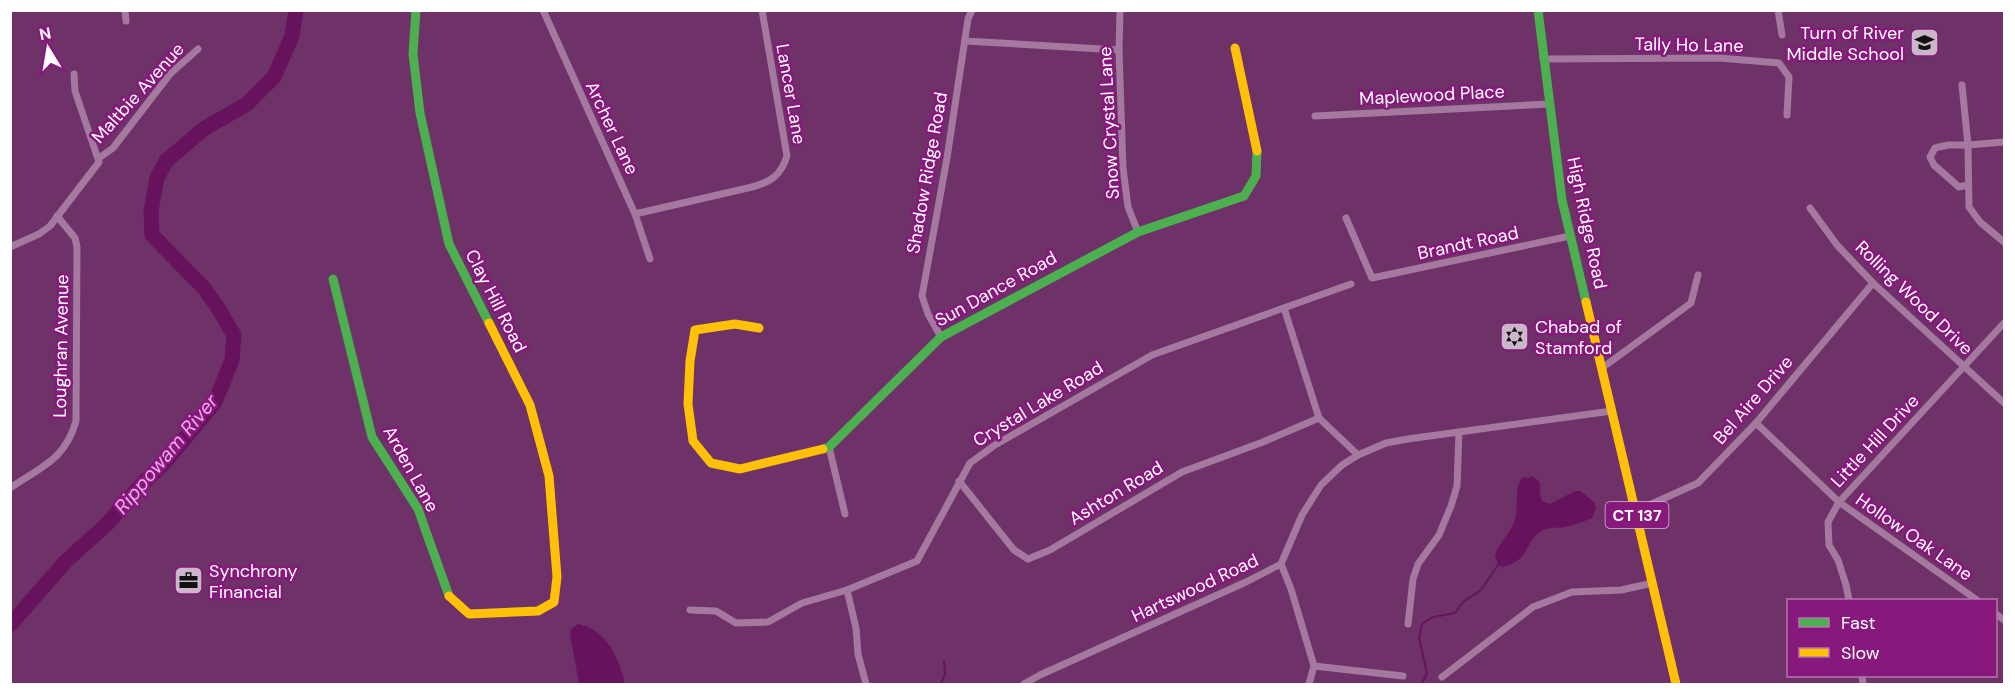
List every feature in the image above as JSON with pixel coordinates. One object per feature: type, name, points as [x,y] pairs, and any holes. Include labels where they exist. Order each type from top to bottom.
[{"type":"street","points":[[125,10],[126,21]]},
{"type":"street","name":"Clay Hill Road","points":[[417,10],[413,54],[420,113],[449,244],[530,405],[549,476],[557,577],[554,602]]},
{"type":"street","name":"Archer Lane","points":[[543,10],[635,214],[650,259]]},
{"type":"street","name":"Lancer Lane","points":[[635,214],[761,185],[779,174],[787,156],[762,10]]},
{"type":"street","name":"Shadow Ridge Road","points":[[941,337],[928,314],[922,296],[968,19],[972,10]]},
{"type":"street","name":"Snow Crystal Lane","points":[[1120,10],[1123,168],[1128,207],[1138,232]]},
{"type":"street","name":"High Ridge Road","points":[[1538,10],[1562,200],[1676,684]]},
{"type":"street","points":[[1778,10],[1782,35]]},
{"type":"street","points":[[965,41],[1119,50]]},
{"type":"street","name":"Sun Dance Road","points":[[829,447],[941,337],[1138,232],[1244,196],[1256,176],[1258,155],[1235,48]]},
{"type":"street","name":"Maltbie Avenue","points":[[99,158],[113,148],[170,74],[198,49]]},
{"type":"street","name":"Tally Ho Lane","points":[[1543,59],[1719,58],[1779,63],[1789,77],[1787,115]]},
{"type":"street","name":"Maltbie Avenue","points":[[10,247],[39,234],[50,226],[99,162],[77,97],[74,74]]},
{"type":"street","points":[[1962,85],[1968,145],[1969,207],[1980,222],[2004,242]]},
{"type":"street","name":"Maplewood Place","points":[[1315,116],[1549,104]]},
{"type":"street","points":[[1967,185],[1959,187],[1934,165],[1930,156],[1935,148],[1948,145],[2004,142]]},
{"type":"street","name":"Rolling Wood Drive","points":[[1810,208],[1837,245],[1873,283],[2004,403]]},
{"type":"street","name":"Loughran Avenue","points":[[10,488],[60,453],[72,437],[76,421],[77,247],[75,238],[57,216]]},
{"type":"street","name":"Brandt Road","points":[[1346,218],[1372,278],[1570,236]]},
{"type":"street","points":[[1602,368],[1691,303],[1698,274]]},
{"type":"street","name":"Arden Lane","points":[[333,279],[372,437],[418,508],[450,599],[469,614],[538,611],[554,602]]},
{"type":"street","name":"Bel Aire Drive","points":[[1636,511],[1698,483],[1756,423],[1873,283]]},
{"type":"street","name":"Crystal Lake Road","points":[[690,610],[716,611],[736,623],[768,622],[802,603],[847,590],[917,561],[970,463],[995,445],[1152,355],[1351,284]]},
{"type":"street","points":[[1284,308],[1319,418],[1358,455]]},
{"type":"street","points":[[759,328],[745,323],[696,330],[690,361],[688,404],[693,441],[711,463],[740,468],[829,447],[845,514]]},
{"type":"street","name":"Little Hill Drive","points":[[1849,599],[1844,576],[1829,545],[1828,522],[1839,502],[2004,323]]},
{"type":"street","name":"Hartswood Road","points":[[1024,684],[1281,564],[1302,515],[1321,485],[1342,465],[1358,455],[1386,443],[1612,411]]},
{"type":"street","name":"Ashton Road","points":[[959,481],[1014,550],[1028,559],[1050,550],[1182,472],[1319,418]]},
{"type":"street","name":"Hollow Oak Lane","points":[[1756,423],[1839,502],[1976,599]]},
{"type":"street","points":[[1408,624],[1415,572],[1418,564],[1439,535],[1457,486],[1459,432]]},
{"type":"street","points":[[1281,564],[1291,589],[1314,666],[1309,684]]},
{"type":"street","points":[[1442,677],[1533,607],[1572,592],[1622,590],[1653,583]]},
{"type":"street","points":[[847,590],[856,628],[858,654],[866,684]]},
{"type":"street","points":[[1314,666],[1402,676]]},
{"type":"shaded area","points":[[1532,476],[1540,482],[1542,501],[1550,504],[1575,491],[1580,491],[1594,502],[1596,508],[1592,518],[1568,526],[1548,528],[1539,533],[1520,559],[1503,567],[1498,565],[1495,555],[1514,522],[1519,483],[1522,477]]},
{"type":"shaded area","points":[[578,624],[597,632],[610,646],[625,684],[579,684],[570,634],[571,629]]},
{"type":"waterway","name":"Rippowam River","points":[[10,625],[66,561],[107,524],[166,461],[215,402],[232,360],[234,335],[204,288],[152,235],[151,211],[157,178],[166,161],[205,128],[247,104],[274,77],[292,36],[296,10]]},
{"type":"waterway","points":[[1422,684],[1427,673],[1419,638],[1422,624],[1433,617],[1455,613],[1463,602],[1481,590],[1498,565]]},
{"type":"waterway","points":[[941,684],[945,674],[944,661]]},
{"type":"traffic: fast","points":[[416,10],[413,54],[420,113],[449,244],[489,323]]},
{"type":"traffic: fast","points":[[1538,10],[1562,200],[1586,302]]},
{"type":"traffic: fast","points":[[823,449],[829,447],[941,337],[1138,232],[1244,196],[1256,176],[1257,151]]},
{"type":"traffic: fast","points":[[333,279],[372,437],[418,509],[449,596]]},
{"type":"traffic: slow","points":[[1235,48],[1257,151]]},
{"type":"traffic: slow","points":[[1586,302],[1676,684]]},
{"type":"traffic: slow","points":[[449,596],[469,614],[538,611],[554,602],[557,577],[549,476],[530,405],[489,323]]},
{"type":"traffic: slow","points":[[759,328],[735,324],[695,330],[690,361],[688,404],[693,441],[711,463],[740,469],[823,449]]},
{"type":"place","name":"Turn of River Middle School","points":[[1925,43]]},
{"type":"place","name":"Chabad of Stamford","points":[[1514,337]]},
{"type":"place","name":"Synchrony Financial","points":[[188,581]]}]
